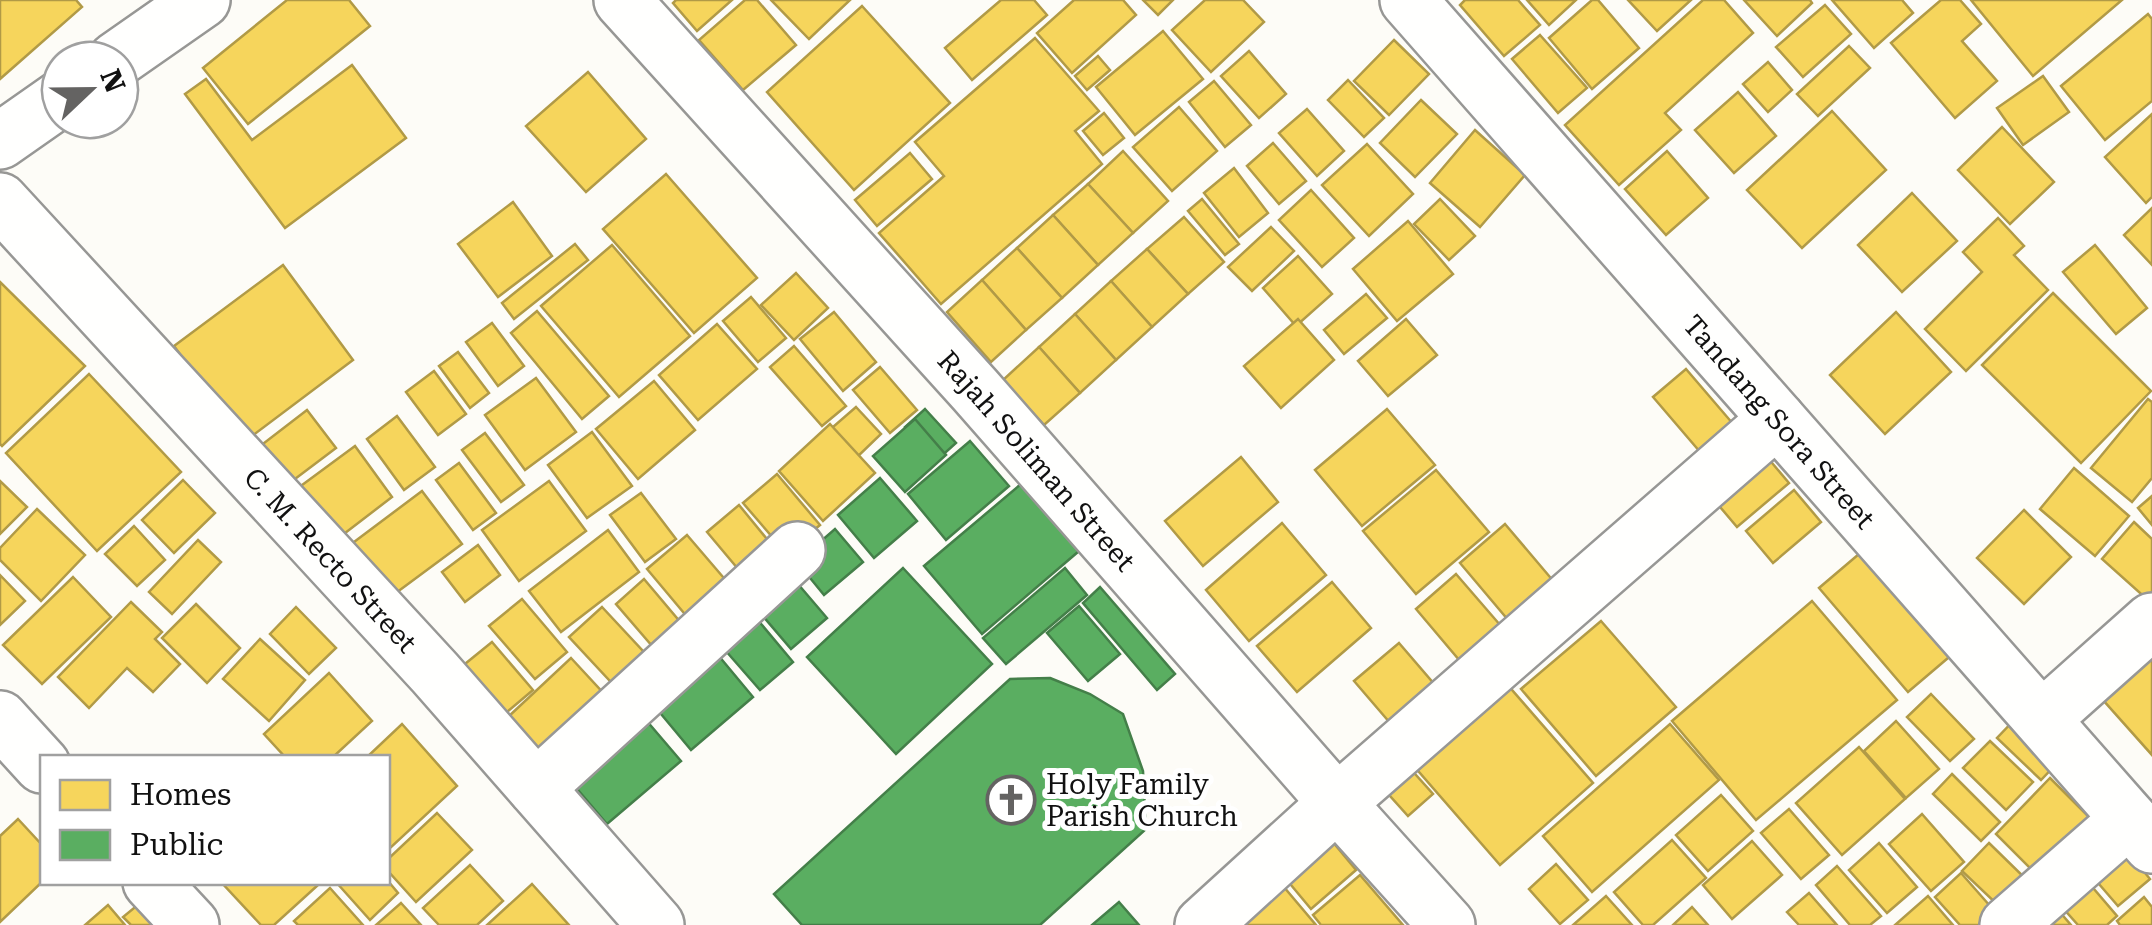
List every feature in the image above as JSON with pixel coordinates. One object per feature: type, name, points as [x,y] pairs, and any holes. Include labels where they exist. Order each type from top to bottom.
[{"type":"street","points":[[140,43],[202,0]]},
{"type":"street","name":"Rajah Soliman Street","points":[[622,0],[975,390],[1447,925]]},
{"type":"street","name":"Tandang Sora Street","points":[[1420,4],[1777,419],[2141,832]]},
{"type":"street","points":[[0,141],[40,113]]},
{"type":"street","name":"C. M. Recto Street","points":[[0,201],[435,673],[656,925]]},
{"type":"street","points":[[1202,925],[1777,419]]},
{"type":"street","points":[[536,788],[797,550]]},
{"type":"street","points":[[2042,719],[2152,620]]},
{"type":"street","points":[[0,719],[40,762]]},
{"type":"street","points":[[2008,925],[2141,832]]},
{"type":"street","points":[[155,885],[191,925]]},
{"type":"building: Homes","points":[[0,0],[76,0],[82,7],[0,79]]},
{"type":"building: Homes","points":[[287,0],[349,0],[370,26],[248,124],[203,68]]},
{"type":"building: Homes","points":[[732,0],[697,31],[673,3]]},
{"type":"building: Homes","points":[[745,0],[757,0],[796,45],[743,90],[699,40]]},
{"type":"building: Homes","points":[[771,0],[850,0],[809,39]]},
{"type":"building: Homes","points":[[1001,0],[1034,0],[1047,15],[972,80],[945,48]]},
{"type":"building: Homes","points":[[1074,0],[1123,0],[1136,15],[1072,73],[1037,33]]},
{"type":"building: Homes","points":[[1143,0],[1173,0],[1158,15]]},
{"type":"building: Homes","points":[[1205,0],[1243,0],[1264,22],[1211,72],[1172,30]]},
{"type":"building: Homes","points":[[1465,0],[1518,0],[1540,25],[1504,56],[1460,5]]},
{"type":"building: Homes","points":[[1527,0],[1576,0],[1549,25]]},
{"type":"building: Homes","points":[[1592,0],[1598,0],[1639,48],[1592,89],[1549,38]]},
{"type":"building: Homes","points":[[1628,0],[1691,0],[1657,31]]},
{"type":"building: Homes","points":[[1703,0],[1724,0],[1753,33],[1665,113],[1681,130],[1619,185],[1565,125]]},
{"type":"building: Homes","points":[[1744,0],[1810,0],[1812,3],[1777,36]]},
{"type":"building: Homes","points":[[1832,0],[1902,0],[1913,13],[1874,48]]},
{"type":"building: Homes","points":[[1941,0],[1960,0],[1981,24],[1962,41],[1997,81],[1955,118],[1891,43]]},
{"type":"building: Homes","points":[[1971,0],[2122,0],[2033,76]]},
{"type":"building: Homes","points":[[1825,5],[1851,34],[1803,77],[1776,47]]},
{"type":"building: Homes","points":[[862,6],[950,103],[854,190],[767,92]]},
{"type":"building: Homes","points":[[2148,14],[2152,19],[2152,101],[2105,140],[2061,86]]},
{"type":"building: Homes","points":[[1163,31],[1203,79],[1135,135],[1096,87]]},
{"type":"building: Homes","points":[[1540,35],[1587,88],[1558,113],[1512,59]]},
{"type":"building: Homes","points":[[1035,38],[1099,111],[1075,131],[1102,164],[941,304],[879,233],[944,176],[915,142]]},
{"type":"building: Homes","points":[[1394,40],[1429,74],[1389,115],[1354,81]]},
{"type":"building: Homes","points":[[1849,46],[1870,68],[1818,116],[1797,94]]},
{"type":"building: Homes","points":[[1249,51],[1286,94],[1259,118],[1221,76]]},
{"type":"building: Homes","points":[[1098,56],[1110,70],[1087,90],[1075,76]]},
{"type":"building: Homes","points":[[1768,62],[1792,90],[1768,112],[1743,84]]},
{"type":"building: Homes","points":[[352,65],[406,138],[285,228],[185,94],[206,79],[252,140]]},
{"type":"building: Homes","points":[[588,72],[646,139],[586,192],[526,126]]},
{"type":"building: Homes","points":[[2043,76],[2069,112],[2023,145],[1997,108]]},
{"type":"building: Homes","points":[[1348,80],[1384,118],[1364,137],[1328,100]]},
{"type":"building: Homes","points":[[1214,81],[1251,125],[1225,147],[1189,102]]},
{"type":"building: Homes","points":[[1738,92],[1776,136],[1734,173],[1695,130]]},
{"type":"building: Homes","points":[[1421,100],[1457,134],[1415,177],[1380,143]]},
{"type":"building: Homes","points":[[1179,107],[1217,151],[1172,191],[1133,147]]},
{"type":"building: Homes","points":[[1307,109],[1344,151],[1317,176],[1279,133]]},
{"type":"building: Homes","points":[[1832,111],[1886,170],[1802,248],[1747,190]]},
{"type":"building: Homes","points":[[1104,113],[1124,138],[1103,155],[1083,131]]},
{"type":"building: Homes","points":[[2152,114],[2152,197],[2146,203],[2105,157]]},
{"type":"building: Homes","points":[[2002,127],[2054,182],[2010,224],[1958,170]]},
{"type":"building: Homes","points":[[1475,130],[1525,175],[1480,227],[1430,183]]},
{"type":"building: Homes","points":[[1273,143],[1306,181],[1279,204],[1247,166]]},
{"type":"building: Homes","points":[[1367,144],[1413,194],[1369,236],[1322,185]]},
{"type":"building: Homes","points":[[1123,151],[1168,201],[1133,233],[1088,184]]},
{"type":"building: Homes","points":[[1667,151],[1708,198],[1666,235],[1625,189]]},
{"type":"building: Homes","points":[[910,153],[932,179],[877,226],[855,200]]},
{"type":"building: Homes","points":[[1234,168],[1268,213],[1239,237],[1204,193]]},
{"type":"building: Homes","points":[[666,174],[757,278],[694,333],[603,229]]},
{"type":"building: Homes","points":[[1088,184],[1133,233],[1098,265],[1053,215]]},
{"type":"building: Homes","points":[[1311,190],[1354,238],[1322,267],[1279,220]]},
{"type":"building: Homes","points":[[1912,193],[1957,241],[1902,292],[1858,245]]},
{"type":"building: Homes","points":[[1202,199],[1239,244],[1225,255],[1188,211]]},
{"type":"building: Homes","points":[[1440,199],[1475,236],[1449,260],[1414,224]]},
{"type":"building: Homes","points":[[513,202],[552,256],[498,297],[458,244]]},
{"type":"building: Homes","points":[[2152,208],[2152,265],[2124,235]]},
{"type":"building: Homes","points":[[1053,215],[1098,265],[1062,298],[1017,248]]},
{"type":"building: Homes","points":[[1184,217],[1224,262],[1188,294],[1147,249]]},
{"type":"building: Homes","points":[[1998,218],[2024,246],[2014,255],[2048,290],[1966,371],[1925,329],[1982,272],[1963,252]]},
{"type":"building: Homes","points":[[1408,221],[1453,274],[1397,321],[1353,269]]},
{"type":"building: Homes","points":[[1271,227],[1294,251],[1252,291],[1228,267]]},
{"type":"building: Homes","points":[[575,244],[588,260],[514,319],[502,303]]},
{"type":"building: Homes","points":[[612,245],[690,336],[619,397],[541,306]]},
{"type":"building: Homes","points":[[2095,245],[2147,308],[2116,334],[2063,272]]},
{"type":"building: Homes","points":[[1017,248],[1062,298],[1026,330],[982,280]]},
{"type":"building: Homes","points":[[1147,249],[1188,294],[1152,327],[1111,281]]},
{"type":"building: Homes","points":[[1298,256],[1332,294],[1296,326],[1263,288]]},
{"type":"building: Homes","points":[[283,265],[353,360],[244,442],[174,346]]},
{"type":"building: Homes","points":[[796,273],[828,308],[794,340],[761,305]]},
{"type":"building: Homes","points":[[982,280],[1026,330],[991,362],[947,312]]},
{"type":"building: Homes","points":[[1111,281],[1152,327],[1116,360],[1075,314]]},
{"type":"building: Homes","points":[[0,282],[85,366],[2,446],[0,444]]},
{"type":"building: Homes","points":[[2053,293],[2151,391],[2081,463],[1982,365]]},
{"type":"building: Homes","points":[[1366,294],[1387,318],[1344,354],[1324,330]]},
{"type":"building: Homes","points":[[751,297],[786,338],[758,362],[723,321]]},
{"type":"building: Homes","points":[[537,311],[609,396],[582,419],[511,333]]},
{"type":"building: Homes","points":[[834,312],[876,362],[843,391],[800,339]]},
{"type":"building: Homes","points":[[1896,312],[1951,372],[1885,434],[1830,375]]},
{"type":"building: Homes","points":[[1075,314],[1116,360],[1080,393],[1039,347]]},
{"type":"building: Homes","points":[[1298,319],[1334,360],[1281,408],[1244,366]]},
{"type":"building: Homes","points":[[1406,319],[1437,355],[1388,396],[1358,361]]},
{"type":"building: Homes","points":[[492,323],[524,366],[498,386],[466,342]]},
{"type":"building: Homes","points":[[717,324],[757,369],[698,420],[659,375]]},
{"type":"building: Homes","points":[[794,346],[846,406],[822,426],[770,367]]},
{"type":"building: Homes","points":[[1039,347],[1080,393],[1044,425],[1003,380]]},
{"type":"building: Homes","points":[[458,352],[489,393],[470,408],[439,366]]},
{"type":"building: Homes","points":[[880,367],[917,410],[890,433],[853,390]]},
{"type":"building: Homes","points":[[1686,369],[1734,425],[1701,453],[1653,397]]},
{"type":"building: Homes","points":[[434,371],[466,414],[438,435],[406,392]]},
{"type":"building: Homes","points":[[89,374],[181,472],[97,551],[6,453]]},
{"type":"building: Homes","points":[[536,378],[576,432],[525,470],[485,415]]},
{"type":"building: Homes","points":[[654,381],[695,430],[638,479],[596,429]]},
{"type":"building: Homes","points":[[2148,399],[2152,402],[2152,478],[2132,502],[2091,468]]},
{"type":"building: Homes","points":[[856,407],[881,434],[853,461],[826,433]]},
{"type":"building: Homes","points":[[1387,409],[1435,465],[1362,526],[1315,470]]},
{"type":"building: Homes","points":[[307,410],[336,448],[283,488],[255,450]]},
{"type":"building: Homes","points":[[397,416],[435,467],[404,490],[367,439]]},
{"type":"building: Homes","points":[[830,424],[875,473],[823,521],[779,471]]},
{"type":"building: Homes","points":[[592,432],[632,486],[587,518],[548,465]]},
{"type":"building: Homes","points":[[485,433],[524,485],[501,502],[462,450]]},
{"type":"building: Homes","points":[[355,446],[392,497],[336,540],[298,488]]},
{"type":"building: Homes","points":[[1241,457],[1278,502],[1203,566],[1165,521]]},
{"type":"building: Homes","points":[[1767,457],[1789,483],[1737,527],[1715,501]]},
{"type":"building: Homes","points":[[459,463],[496,513],[473,530],[436,480]]},
{"type":"building: Homes","points":[[2074,468],[2129,516],[2095,556],[2040,509]]},
{"type":"building: Homes","points":[[1436,470],[1489,532],[1416,594],[1363,531]]},
{"type":"building: Homes","points":[[777,474],[820,525],[786,553],[743,503]]},
{"type":"building: Homes","points":[[183,480],[215,513],[174,553],[142,520]]},
{"type":"building: Homes","points":[[0,481],[27,507],[0,534]]},
{"type":"building: Homes","points":[[549,481],[586,531],[519,581],[482,530]]},
{"type":"building: Homes","points":[[1794,490],[1821,522],[1773,563],[1746,531]]},
{"type":"building: Homes","points":[[422,491],[462,544],[381,604],[342,551]]},
{"type":"building: Homes","points":[[641,493],[676,539],[645,562],[610,515]]},
{"type":"building: Homes","points":[[2152,496],[2152,525],[2138,508]]},
{"type":"building: Homes","points":[[739,505],[780,555],[749,582],[707,532]]},
{"type":"building: Homes","points":[[37,509],[85,555],[41,601],[0,560],[0,548]]},
{"type":"building: Homes","points":[[2024,510],[2071,557],[2024,604],[1977,558]]},
{"type":"building: Homes","points":[[2134,522],[2152,539],[2149,601],[2102,559]]},
{"type":"building: Homes","points":[[1282,523],[1326,575],[1249,641],[1206,590]]},
{"type":"building: Homes","points":[[1505,524],[1555,583],[1509,621],[1460,563]]},
{"type":"building: Homes","points":[[134,526],[165,560],[137,586],[105,554]]},
{"type":"building: Homes","points":[[608,530],[639,572],[561,632],[529,591]]},
{"type":"building: Homes","points":[[687,535],[735,591],[694,625],[647,569]]},
{"type":"building: Homes","points":[[198,540],[221,562],[172,614],[149,592]]},
{"type":"building: Homes","points":[[478,545],[500,575],[465,602],[442,572]]},
{"type":"building: Homes","points":[[1866,548],[1955,652],[1908,692],[1819,588]]},
{"type":"building: Homes","points":[[1456,574],[1501,626],[1460,661],[1416,609]]},
{"type":"building: Homes","points":[[0,575],[25,601],[0,625]]},
{"type":"building: Homes","points":[[73,577],[111,617],[42,684],[3,645]]},
{"type":"building: Homes","points":[[644,579],[692,636],[665,661],[616,604]]},
{"type":"building: Homes","points":[[1332,582],[1371,628],[1297,692],[1257,646]]},
{"type":"building: Homes","points":[[522,599],[567,652],[535,679],[489,626]]},
{"type":"building: Homes","points":[[1812,601],[1897,700],[1756,820],[1672,721]]},
{"type":"building: Homes","points":[[131,602],[162,632],[155,639],[180,664],[153,692],[127,668],[89,708],[58,677]]},
{"type":"building: Homes","points":[[196,604],[240,648],[207,683],[162,638]]},
{"type":"building: Homes","points":[[296,607],[336,648],[309,674],[270,634]]},
{"type":"building: Homes","points":[[602,607],[656,665],[623,695],[569,637]]},
{"type":"building: Homes","points":[[1601,621],[1676,707],[1596,776],[1521,689]]},
{"type":"building: Homes","points":[[260,639],[305,680],[269,721],[223,679]]},
{"type":"building: Homes","points":[[2152,639],[2152,755],[2095,691]]},
{"type":"building: Homes","points":[[492,642],[533,690],[501,717],[460,668]]},
{"type":"building: Homes","points":[[1399,643],[1441,692],[1397,731],[1354,681]]},
{"type":"building: Homes","points":[[571,658],[607,697],[543,755],[508,717]]},
{"type":"building: Homes","points":[[329,673],[372,721],[335,755],[283,755],[264,734]]},
{"type":"building: Homes","points":[[1499,675],[1593,783],[1500,865],[1406,757]]},
{"type":"building: Homes","points":[[1931,694],[1974,739],[1950,761],[1907,717]]},
{"type":"building: Homes","points":[[2019,715],[2062,758],[2041,780],[1997,738]]},
{"type":"building: Homes","points":[[1896,721],[1939,769],[1906,798],[1864,751]]},
{"type":"building: Homes","points":[[402,724],[457,786],[390,848],[390,755],[369,755]]},
{"type":"building: Homes","points":[[1670,724],[1719,780],[1592,892],[1543,836]]},
{"type":"building: Homes","points":[[1990,741],[2033,782],[2006,810],[1963,768]]},
{"type":"building: Homes","points":[[1859,747],[1905,799],[1842,855],[1796,803]]},
{"type":"building: Homes","points":[[1407,765],[1433,794],[1408,816],[1382,787]]},
{"type":"building: Homes","points":[[1952,774],[2000,822],[1981,841],[1933,794]]},
{"type":"building: Homes","points":[[2050,778],[2094,822],[2040,878],[1996,834]]},
{"type":"building: Homes","points":[[1721,795],[1753,831],[1708,871],[1676,835]]},
{"type":"building: Homes","points":[[1789,809],[1829,855],[1801,879],[1761,833]]},
{"type":"building: Homes","points":[[437,813],[472,850],[416,902],[390,873],[390,857]]},
{"type":"building: Homes","points":[[1922,814],[1964,862],[1931,891],[1889,844]]},
{"type":"building: Homes","points":[[18,819],[40,843],[40,884],[0,922],[0,836]]},
{"type":"building: Homes","points":[[1322,829],[1356,870],[1311,909],[1276,867]]},
{"type":"building: Homes","points":[[1672,840],[1706,878],[1653,925],[1643,925],[1614,892]]},
{"type":"building: Homes","points":[[1752,841],[1782,875],[1732,919],[1703,885]]},
{"type":"building: Homes","points":[[2119,841],[2150,879],[2118,906],[2086,869]]},
{"type":"building: Homes","points":[[1879,843],[1917,887],[1887,913],[1849,870]]},
{"type":"building: Homes","points":[[1989,843],[2029,882],[2003,910],[1962,871]]},
{"type":"building: Homes","points":[[1556,864],[1588,900],[1560,924],[1529,889]]},
{"type":"building: Homes","points":[[470,865],[503,901],[477,925],[439,925],[423,908]]},
{"type":"building: Homes","points":[[1837,866],[1881,916],[1870,925],[1850,925],[1816,885]]},
{"type":"building: Homes","points":[[1961,873],[1998,915],[1986,925],[1960,925],[1935,897]]},
{"type":"building: Homes","points":[[1360,875],[1403,925],[1321,925],[1313,915]]},
{"type":"building: Homes","points":[[2082,875],[2117,916],[2107,925],[2078,925],[2055,899]]},
{"type":"building: Homes","points":[[1278,880],[1316,925],[1232,925]]},
{"type":"building: Homes","points":[[390,883],[398,893],[370,920],[339,885]]},
{"type":"building: Homes","points":[[532,884],[569,925],[487,925]]},
{"type":"building: Homes","points":[[224,885],[318,885],[274,925],[261,925]]},
{"type":"building: Homes","points":[[330,888],[363,925],[298,925],[294,921]]},
{"type":"building: Homes","points":[[1809,893],[1837,925],[1799,925],[1787,912]]},
{"type":"building: Homes","points":[[1606,896],[1632,925],[1573,925]]},
{"type":"building: Homes","points":[[1928,896],[1953,925],[1895,925]]},
{"type":"building: Homes","points":[[2144,897],[2152,907],[2152,925],[2120,925],[2117,921]]},
{"type":"building: Homes","points":[[145,899],[168,925],[131,925],[123,917]]},
{"type":"building: Homes","points":[[401,903],[421,925],[376,925]]},
{"type":"building: Homes","points":[[2052,903],[2071,925],[2027,925]]},
{"type":"building: Homes","points":[[108,905],[125,925],[85,925]]},
{"type":"building: Homes","points":[[1692,907],[1708,925],[1673,925]]},
{"type":"building: Public","points":[[925,409],[956,443],[936,461],[905,427]]},
{"type":"building: Public","points":[[915,419],[946,455],[905,492],[873,456]]},
{"type":"building: Public","points":[[970,441],[1009,486],[946,540],[908,494]]},
{"type":"building: Public","points":[[880,478],[917,521],[874,558],[838,515]]},
{"type":"building: Public","points":[[1021,484],[1079,551],[982,634],[924,566]]},
{"type":"building: Public","points":[[835,529],[863,562],[824,595],[797,562]]},
{"type":"building: Public","points":[[903,568],[992,664],[896,754],[807,657]]},
{"type":"building: Public","points":[[1065,568],[1087,595],[1006,664],[983,638]]},
{"type":"building: Public","points":[[786,570],[827,618],[791,649],[750,601]]},
{"type":"building: Public","points":[[1100,587],[1175,674],[1157,690],[1083,603]]},
{"type":"building: Public","points":[[1079,606],[1120,654],[1088,681],[1047,633]]},
{"type":"building: Public","points":[[752,613],[793,662],[760,690],[718,642]]},
{"type":"building: Public","points":[[713,649],[753,697],[691,750],[651,702]]},
{"type":"building: Public","name":"Holy Family Parish Church","points":[[1050,678],[1090,694],[1123,714],[1143,771],[1146,829],[1040,925],[802,925],[774,894],[1010,679]]},
{"type":"building: Public","points":[[640,713],[681,761],[607,824],[567,777]]},
{"type":"building: Public","points":[[1119,902],[1139,925],[1092,925]]},
{"type":"place","name":"Holy Family Parish Church","points":[[1011,800]]}]
